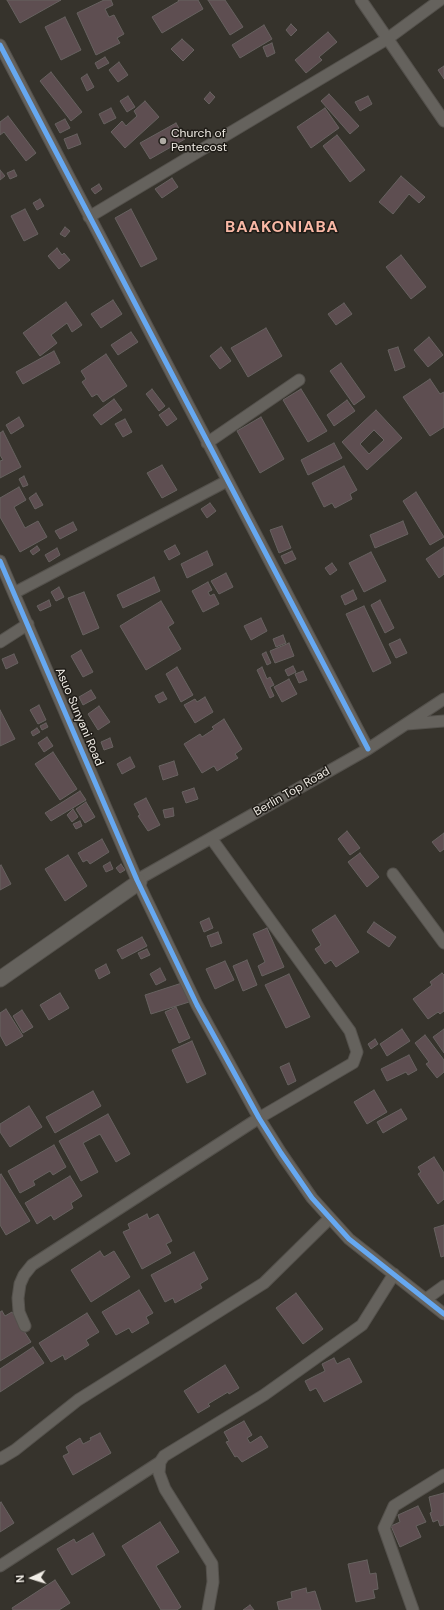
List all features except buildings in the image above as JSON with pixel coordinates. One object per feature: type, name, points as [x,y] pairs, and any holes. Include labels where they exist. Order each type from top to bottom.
[{"type":"street","points":[[361,0],[444,121]]},
{"type":"street","points":[[90,216],[387,39],[437,1]]},
{"type":"street","points":[[0,45],[368,749]]},
{"type":"street","points":[[207,443],[299,380]]},
{"type":"street","points":[[14,593],[227,480]]},
{"type":"street","name":"Asuo Sunyani Road","points":[[0,561],[138,881],[197,1005],[259,1118],[308,1192],[349,1239],[444,1314]]},
{"type":"street","points":[[0,642],[28,624]]},
{"type":"street","name":"Berlin Top Road","points":[[0,979],[138,881],[368,749],[444,699]]},
{"type":"street","points":[[406,724],[444,721]]},
{"type":"street","points":[[25,1326],[19,1312],[18,1298],[20,1284],[24,1274],[32,1265],[259,1118],[353,1063],[357,1052],[350,1031],[212,838]]},
{"type":"street","points":[[393,874],[444,943]]},
{"type":"street","points":[[0,1459],[15,1450],[78,1400],[264,1284],[330,1218]]},
{"type":"street","points":[[0,1566],[160,1462],[164,1456],[264,1395],[362,1324],[394,1274]]},
{"type":"street","points":[[426,1299],[444,1286]]},
{"type":"street","points":[[160,1462],[159,1473],[165,1489],[212,1564],[213,1582],[208,1610]]},
{"type":"street","points":[[412,1610],[384,1528],[394,1506],[444,1475]]},
{"type":"cycle path","points":[[0,45],[368,749]]},
{"type":"cycle path","points":[[0,561],[137,880],[197,1005],[259,1118],[312,1198],[349,1239],[444,1314]]},
{"type":"place","name":"Church of Pentecost","points":[[163,141]]},
{"type":"district","name":"BAAKONIABA","points":[[282,228]]}]
